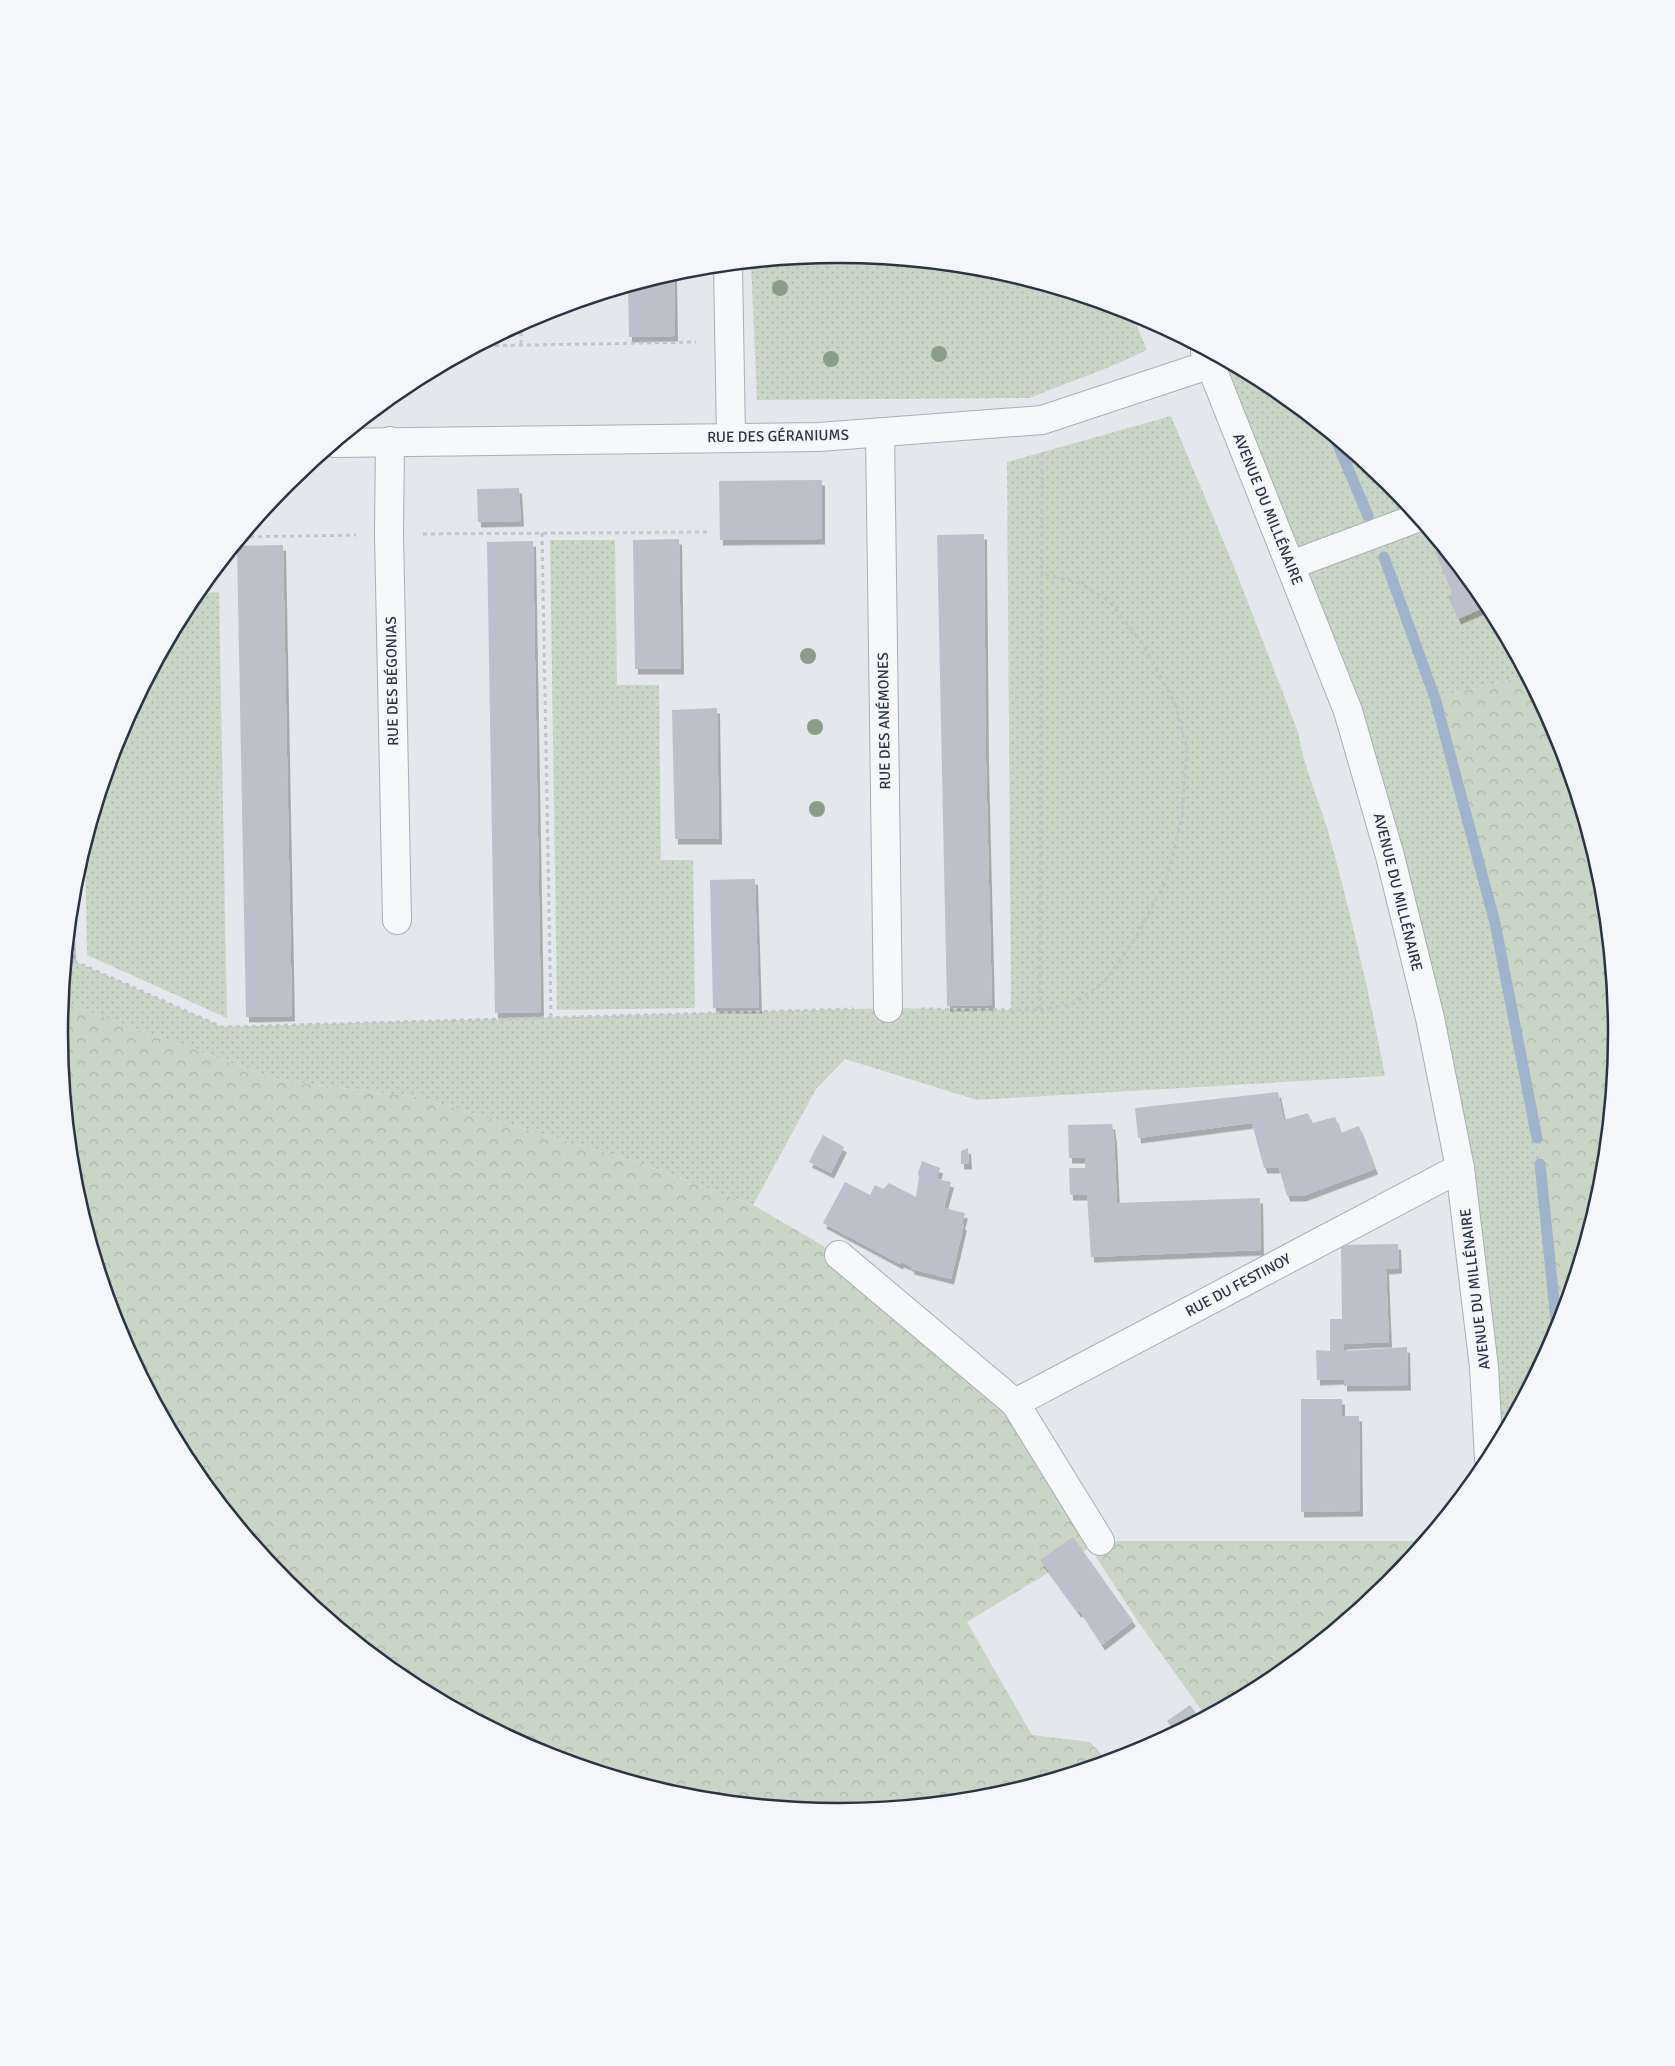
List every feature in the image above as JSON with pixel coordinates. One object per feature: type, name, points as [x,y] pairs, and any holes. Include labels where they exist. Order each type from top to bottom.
[{"type":"street","points":[[728,271],[731,438]]},
{"type":"street","name":"RUE DES GÉRANIUMS","points":[[344,443],[819,437],[1042,420],[1207,358]]},
{"type":"street","name":"AVENUE DU MILLÉNAIRE","points":[[1209,359],[1348,712],[1390,856],[1430,1018],[1460,1168],[1484,1367],[1487,1445]]},
{"type":"street","name":"RUE DES ANÉMONES","points":[[880,433],[888,1008]]},
{"type":"street","name":"RUE DES BÉGONIAS","points":[[390,441],[389,534],[397,920]]},
{"type":"street","points":[[1291,566],[1411,520]]},
{"type":"street","name":"RUE DU FESTINOY","points":[[1015,1403],[1460,1168]]},
{"type":"street","points":[[839,1255],[1015,1403],[1100,1541]]},
{"type":"path","points":[[521,332],[521,346]]},
{"type":"path","points":[[490,346],[730,342]]},
{"type":"path","points":[[1040,1010],[1042,420]]},
{"type":"path","points":[[249,537],[707,532]]},
{"type":"path","points":[[542,533],[551,1017]]},
{"type":"path","points":[[74,932],[74,962],[222,1027],[888,1008],[1040,1010],[1075,1003],[1105,982],[1135,939],[1167,879],[1182,817],[1187,748],[1174,701],[1142,643],[1109,600],[1082,584],[1041,573]]},
{"type":"green space","points":[[838,263],[938,270],[988,278],[1037,289],[1085,304],[1136,324],[1147,350],[1112,366],[1029,398],[757,400],[751,269]]},
{"type":"green space","points":[[1208,358],[1265,393],[1306,422],[1345,454],[1382,489],[1416,525],[1448,564],[1478,605],[1520,677],[1435,698],[1495,923],[1537,1138],[1555,1312],[1528,1374],[1488,1444],[1484,1367],[1390,856]]},
{"type":"green space","points":[[1171,416],[1235,569],[1298,732],[1305,762],[1329,834],[1348,905],[1385,1076],[977,1100],[845,1059],[816,1089],[753,1205],[630,1160],[418,1097],[282,1081],[69,1004],[71,961],[74,961],[222,1027],[888,1008],[1011,1010],[1007,462]]},
{"type":"green space","points":[[550,540],[615,540],[617,685],[659,685],[661,860],[693,860],[695,1008],[557,1010]]},
{"type":"green space","points":[[219,592],[227,1018],[87,955],[85,869],[108,785],[126,738],[147,692],[184,627],[207,593]]},
{"type":"green space","points":[[1520,677],[1549,738],[1567,785],[1593,883],[1601,932],[1606,983],[1608,1033],[1606,1083],[1601,1134],[1593,1183],[1567,1281],[1555,1312],[1537,1137],[1495,923],[1435,698]]},
{"type":"green space","points":[[69,1004],[282,1081],[418,1097],[630,1160],[753,1205],[839,1255],[1015,1403],[1100,1541],[1416,1541],[1345,1612],[1306,1644],[1265,1673],[1202,1711],[1139,1623],[1096,1557],[1099,1542],[967,1622],[1032,1735],[1090,1742],[1103,1755],[1037,1777],[988,1788],[938,1796],[838,1803],[787,1801],[737,1796],[687,1788],[638,1777],[590,1762],[543,1744],[497,1724],[452,1700],[369,1644],[330,1612],[259,1541],[197,1461],[147,1374],[126,1328],[108,1281],[82,1183],[74,1134],[69,1083]]},
{"type":"building","points":[[674,281],[675,336],[629,337],[628,292]]},
{"type":"building","points":[[822,480],[822,539],[720,540],[719,481]]},
{"type":"building","points":[[519,488],[521,521],[478,522],[477,489]]},
{"type":"building","points":[[984,534],[986,761],[992,1005],[947,1006],[937,535]]},
{"type":"building","points":[[679,539],[681,669],[635,669],[633,540]]},
{"type":"building","points":[[533,541],[541,1012],[495,1013],[487,542]]},
{"type":"building","points":[[283,545],[292,1016],[246,1017],[237,552],[242,546]]},
{"type":"building","points":[[1437,551],[1448,564],[1481,609],[1458,619],[1448,596],[1453,594],[1435,552]]},
{"type":"building","points":[[717,708],[719,839],[675,839],[672,710]]},
{"type":"building","points":[[755,879],[759,1008],[713,1008],[710,880]]},
{"type":"building","points":[[1278,1092],[1284,1120],[1308,1113],[1312,1123],[1335,1117],[1341,1133],[1359,1126],[1375,1169],[1303,1196],[1287,1196],[1279,1168],[1264,1168],[1252,1123],[1138,1138],[1135,1108]]},
{"type":"building","points":[[1112,1124],[1117,1203],[1260,1198],[1261,1250],[1091,1257],[1087,1195],[1070,1195],[1069,1168],[1085,1168],[1085,1158],[1069,1158],[1068,1125]]},
{"type":"building","points":[[823,1135],[844,1147],[831,1173],[809,1162]]},
{"type":"building","points":[[968,1148],[969,1164],[961,1164],[961,1151]]},
{"type":"building","points":[[922,1161],[940,1168],[937,1179],[951,1182],[944,1208],[965,1213],[962,1224],[964,1225],[951,1279],[911,1269],[912,1267],[901,1262],[900,1264],[823,1223],[845,1182],[870,1195],[875,1185],[883,1189],[889,1183],[916,1197],[918,1173]]},
{"type":"building","points":[[1398,1244],[1399,1268],[1386,1269],[1389,1342],[1344,1344],[1344,1351],[1407,1347],[1408,1385],[1344,1386],[1344,1379],[1317,1380],[1316,1350],[1330,1351],[1330,1319],[1342,1319],[1341,1245]]},
{"type":"building","points":[[1301,1399],[1342,1399],[1342,1416],[1359,1416],[1360,1511],[1301,1512]]},
{"type":"building","points":[[1073,1537],[1133,1621],[1102,1645],[1080,1611],[1078,1612],[1040,1560]]},
{"type":"building","points":[[1190,1705],[1197,1714],[1171,1727],[1167,1721]]},
{"type":"waterway","points":[[1340,450],[1368,516]]},
{"type":"waterway","points":[[1384,557],[1435,698],[1495,923],[1537,1138]]},
{"type":"waterway","points":[[1540,1164],[1555,1312]]}]
